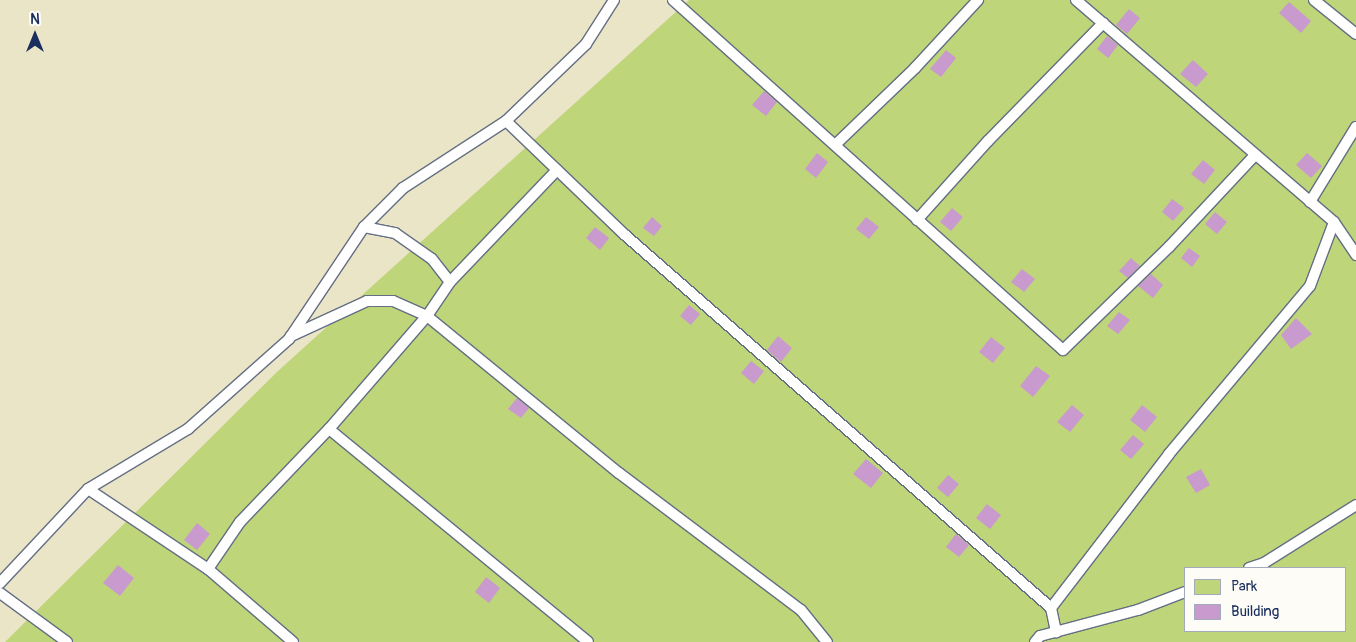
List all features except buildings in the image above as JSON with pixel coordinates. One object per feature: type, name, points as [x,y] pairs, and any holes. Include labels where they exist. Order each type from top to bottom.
[{"type":"lane","points":[[0,583],[88,489],[188,429],[291,336],[364,227],[403,188],[506,121],[586,44],[614,0]]},
{"type":"lane","points":[[673,0],[1062,350],[1169,247],[1254,155]]},
{"type":"lane","points":[[834,145],[915,68],[978,0]]},
{"type":"lane","points":[[1076,0],[1334,222],[1356,254]]},
{"type":"lane","points":[[1314,0],[1356,34]]},
{"type":"lane","points":[[917,220],[988,141],[1103,23]]},
{"type":"lane","points":[[506,121],[625,235],[1052,608],[1056,632]]},
{"type":"lane","points":[[1310,202],[1356,127]]},
{"type":"lane","points":[[208,569],[240,522],[329,429],[428,316],[450,282],[557,170]]},
{"type":"lane","points":[[1052,608],[1169,454],[1310,286],[1334,222]]},
{"type":"lane","points":[[364,227],[396,233],[432,259],[450,282]]},
{"type":"lane","points":[[291,336],[366,300],[394,301],[428,316],[619,473],[801,610],[827,642]]},
{"type":"lane","points":[[329,429],[588,642]]},
{"type":"lane","points":[[88,489],[208,569],[293,642]]},
{"type":"lane","points":[[1252,567],[1264,563],[1356,505]]},
{"type":"lane","points":[[1035,642],[1040,636],[1138,610],[1184,592]]},
{"type":"lane","points":[[0,593],[67,642]]},
{"type":"green space","points":[[689,0],[1356,0],[1356,642],[5,642],[278,371]]}]
